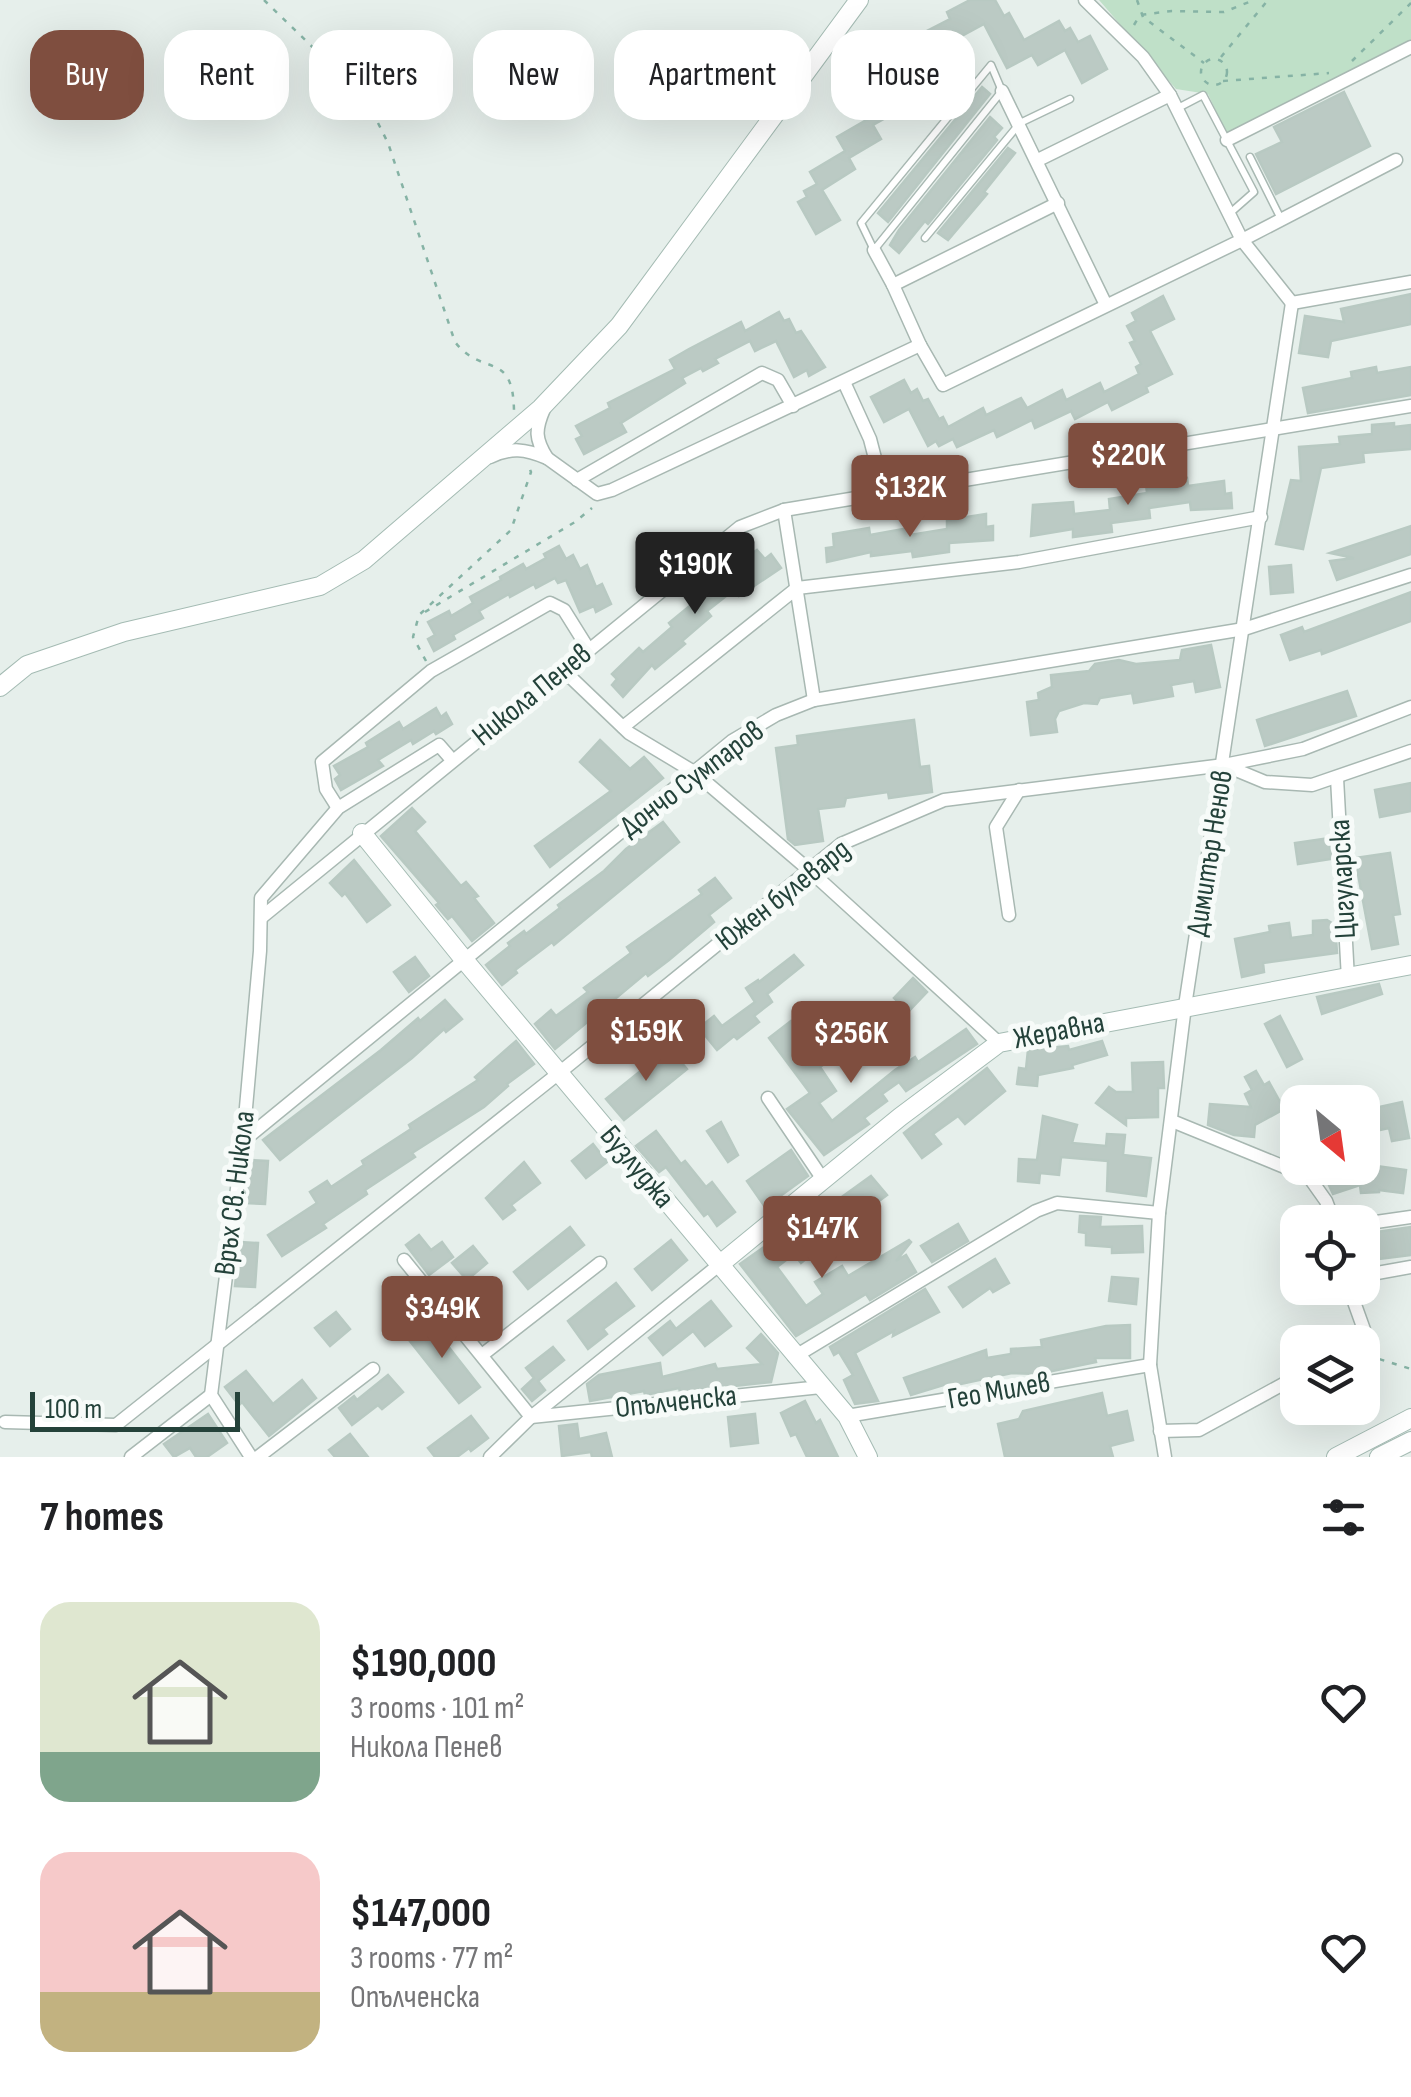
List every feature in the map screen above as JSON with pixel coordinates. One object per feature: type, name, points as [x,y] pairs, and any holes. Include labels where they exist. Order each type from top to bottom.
[{"type":"street","points":[[0,687],[28,665],[124,632],[320,586],[364,560],[547,402],[619,326],[858,0]]},
{"type":"street","points":[[1085,0],[1125,39],[1170,95],[1242,240],[1292,303],[1408,280]]},
{"type":"street","points":[[1227,140],[1411,47]]},
{"type":"street","points":[[1002,91],[1106,306]]},
{"type":"street","points":[[1038,160],[1170,95]]},
{"type":"street","points":[[874,250],[942,385],[1242,240],[1396,160]]},
{"type":"street","points":[[893,285],[1058,203]]},
{"type":"street","name":"Димитър Ненов","points":[[1165,1457],[1150,1365],[1159,1213],[1185,1006],[1292,303]]},
{"type":"street","points":[[477,463],[508,449],[524,450],[547,458],[597,494],[920,345]]},
{"type":"street","points":[[577,480],[762,374],[778,380],[792,406]]},
{"type":"street","points":[[844,382],[870,439],[884,493]]},
{"type":"street","points":[[547,402],[536,426],[536,440],[547,458]]},
{"type":"street","name":"Никола Пенев","points":[[262,917],[740,527],[784,510],[1411,406]]},
{"type":"street","points":[[784,510],[814,700]]},
{"type":"street","points":[[624,727],[797,588],[1019,562],[1261,517]]},
{"type":"street","name":"Дончо Сумпаров","points":[[243,1141],[732,740],[776,715],[814,700],[1244,630],[1411,575]]},
{"type":"street","points":[[338,808],[326,789],[322,762],[431,671],[550,603],[564,610],[589,650]]},
{"type":"street","points":[[563,670],[624,727],[694,772],[809,870],[999,1043]]},
{"type":"street","name":"Южен булевард","points":[[5,1422],[116,1425],[560,1074],[841,844],[944,800],[1224,765],[1303,750],[1411,706]]},
{"type":"street","name":"Връх Св. Никола","points":[[211,1395],[243,1141],[261,898],[338,808],[439,746],[452,760]]},
{"type":"street","points":[[1224,765],[1265,782],[1312,785],[1411,750]]},
{"type":"street","name":"Цигуларска","points":[[1337,778],[1348,979]]},
{"type":"street","points":[[1009,915],[996,827],[1019,790]]},
{"type":"street","name":"Бузлуджа","points":[[362,833],[794,1357],[847,1416],[868,1457]]},
{"type":"street","name":"Жеравна","points":[[490,1457],[531,1417],[900,1117],[999,1043],[1411,965]]},
{"type":"street","points":[[768,1098],[824,1181]]},
{"type":"street","points":[[1172,1121],[1309,1176],[1328,1205]]},
{"type":"street","points":[[794,1357],[1036,1211],[1057,1203],[1159,1213]]},
{"type":"street","points":[[1380,1221],[1411,1217]]},
{"type":"street","points":[[404,1260],[531,1417]]},
{"type":"street","points":[[482,1355],[600,1262]]},
{"type":"street","points":[[1380,1273],[1411,1267]]},
{"type":"street","name":"Гео Милев","points":[[847,1416],[1150,1365]]},
{"type":"street","points":[[131,1457],[211,1395],[254,1457],[373,1369]]},
{"type":"street","points":[[1160,1426],[1199,1430],[1280,1386]]},
{"type":"street","name":"Опълченска","points":[[531,1417],[821,1387]]},
{"type":"street","points":[[1336,1457],[1411,1418]]},
{"type":"street","points":[[1379,1457],[1411,1441]]},
{"type":"lane","points":[[991,65],[1002,91],[874,250],[861,223],[991,65]]},
{"type":"lane","points":[[1177,109],[1203,95],[1254,192],[1230,214]]},
{"type":"lane","points":[[925,238],[1020,123],[1070,99]]},
{"type":"lane","points":[[1250,157],[1282,220]]},
{"type":"path","points":[[264,0],[366,100],[388,143],[454,342],[466,356],[504,372],[512,382],[514,432]]},
{"type":"path","points":[[1137,0],[1142,14],[1204,64]]},
{"type":"path","points":[[1142,14],[1224,12],[1254,0]]},
{"type":"path","points":[[1219,60],[1268,0]]},
{"type":"path","points":[[1224,81],[1227,69],[1219,60],[1211,59],[1204,64],[1204,80],[1216,85],[1224,81],[1340,72],[1410,1]]},
{"type":"path","points":[[1125,39],[1142,14]]},
{"type":"path","points":[[431,671],[412,637],[419,615],[510,530],[531,472],[524,450]]},
{"type":"path","points":[[419,615],[575,522],[612,490]]},
{"type":"path","points":[[1380,1360],[1411,1369]]},
{"type":"green space","points":[[1099,0],[1411,0],[1411,42],[1228,137],[1208,94],[1176,89]]},
{"type":"building","points":[[970,0],[995,0],[1004,16],[1009,13],[1024,40],[1059,21],[1065,31],[1070,28],[1078,42],[1090,36],[1107,69],[1082,83],[1065,50],[1038,65],[1032,55],[1007,68],[984,24],[973,30],[929,30],[950,19],[947,12]]},
{"type":"building","points":[[982,87],[990,94],[975,113],[975,95]]},
{"type":"building","points":[[1344,92],[1370,146],[1276,194],[1256,154],[1282,142],[1274,127]]},
{"type":"building","points":[[990,117],[1002,128],[994,137],[997,140],[899,253],[890,245],[899,230]]},
{"type":"building","points":[[866,120],[882,120],[873,125],[881,139],[849,158],[855,169],[822,190],[840,220],[816,234],[798,202],[807,197],[804,191],[817,184],[810,172],[845,151],[837,137]]},
{"type":"building","points":[[955,120],[969,120],[888,222],[878,213]]},
{"type":"building","points":[[1008,148],[1015,153],[984,192],[987,194],[948,240],[938,233]]},
{"type":"building","points":[[1411,294],[1411,324],[1331,341],[1328,357],[1299,353],[1305,316],[1344,322],[1341,309]]},
{"type":"building","points":[[1163,296],[1174,319],[1150,331],[1172,374],[1146,387],[1148,392],[1112,410],[1108,402],[1075,419],[1071,411],[1035,428],[1032,420],[997,437],[994,430],[957,447],[953,439],[928,446],[909,409],[884,422],[871,397],[904,380],[911,393],[917,389],[923,401],[928,399],[948,427],[983,408],[986,415],[1021,398],[1027,408],[1062,390],[1066,400],[1100,383],[1104,392],[1139,374],[1136,367],[1141,364],[1130,343],[1135,341],[1127,326],[1136,321],[1132,313]]},
{"type":"building","points":[[779,312],[784,321],[789,319],[796,333],[801,331],[825,367],[809,376],[807,370],[794,377],[776,341],[755,351],[750,341],[715,359],[718,363],[682,378],[685,383],[621,423],[626,432],[584,454],[576,439],[582,436],[576,426],[610,408],[608,403],[675,369],[670,360],[689,349],[741,322],[745,331]]},
{"type":"building","points":[[1376,367],[1377,373],[1411,367],[1411,395],[1308,413],[1303,388],[1352,378],[1351,372]]},
{"type":"building","points":[[1394,423],[1394,427],[1411,425],[1411,449],[1363,453],[1364,462],[1321,468],[1303,549],[1276,544],[1291,480],[1301,481],[1299,447],[1340,444],[1339,437],[1372,434],[1372,425]]},
{"type":"building","points":[[1187,478],[1188,486],[1224,481],[1225,494],[1231,493],[1232,508],[1191,510],[1190,502],[1149,508],[1150,518],[1111,523],[1112,532],[1073,537],[1073,529],[1031,536],[1033,505],[1073,502],[1074,514],[1110,510],[1109,499],[1147,493],[1146,484]]},
{"type":"building","points":[[986,514],[986,527],[993,526],[993,540],[949,543],[949,552],[913,557],[912,551],[871,556],[871,552],[827,562],[826,548],[834,547],[833,534],[869,528],[870,535],[909,528],[910,535],[947,529],[947,520]]},
{"type":"building","points":[[1411,526],[1411,554],[1337,580],[1330,561],[1354,558],[1330,553]]},
{"type":"building","points":[[559,546],[566,559],[573,555],[580,569],[587,565],[596,587],[602,584],[611,604],[596,612],[594,606],[580,612],[566,580],[558,583],[555,578],[536,588],[534,584],[510,597],[509,594],[479,611],[483,618],[434,651],[428,639],[435,635],[428,622],[449,611],[451,616],[473,603],[470,597],[501,580],[500,577],[523,564],[526,569]]},
{"type":"building","points":[[757,550],[765,559],[771,554],[781,568],[739,596],[735,589],[707,611],[711,616],[682,641],[685,644],[655,669],[652,665],[623,697],[612,685],[617,679],[612,674],[639,648],[643,652],[672,627],[669,623],[697,600],[692,595]]},
{"type":"building","points":[[1291,565],[1293,592],[1271,594],[1269,567]]},
{"type":"building","points":[[1411,592],[1411,621],[1322,654],[1321,650],[1290,660],[1281,635],[1302,627],[1304,632]]},
{"type":"building","points":[[1211,645],[1220,687],[1196,692],[1194,681],[1171,685],[1173,696],[1134,703],[1132,693],[1100,698],[1097,704],[1084,703],[1059,711],[1055,719],[1057,732],[1031,735],[1027,702],[1039,700],[1038,693],[1052,687],[1051,675],[1089,671],[1095,664],[1119,660],[1136,664],[1180,660],[1182,650]]},
{"type":"building","points":[[1347,691],[1356,716],[1265,746],[1257,720]]},
{"type":"building","points":[[436,708],[441,717],[446,713],[452,724],[413,744],[411,740],[378,760],[383,766],[341,790],[335,779],[340,775],[334,766],[368,747],[366,743],[399,722],[403,729]]},
{"type":"building","points":[[914,720],[920,767],[929,766],[932,792],[889,798],[888,792],[846,798],[844,806],[818,809],[823,841],[795,845],[788,839],[776,748],[798,745],[797,736]]},
{"type":"building","points":[[600,740],[630,769],[644,757],[663,778],[550,867],[535,846],[611,791],[580,762]]},
{"type":"building","points":[[1411,783],[1411,811],[1380,817],[1375,790]]},
{"type":"building","points":[[412,808],[425,822],[415,831],[461,886],[466,882],[494,923],[472,941],[452,916],[448,919],[436,905],[439,903],[381,836]]},
{"type":"building","points":[[663,822],[679,842],[554,945],[552,942],[515,970],[517,973],[502,985],[486,965],[510,946],[508,943],[560,908],[558,905]]},
{"type":"building","points":[[1330,838],[1331,859],[1298,864],[1295,843]]},
{"type":"building","points":[[1390,853],[1400,914],[1393,915],[1398,944],[1372,949],[1355,858]]},
{"type":"building","points":[[354,860],[390,905],[367,922],[345,893],[342,896],[330,883]]},
{"type":"building","points":[[715,878],[731,898],[709,915],[714,922],[555,1049],[535,1024],[551,1010],[556,1016],[588,992],[584,988],[631,953],[627,947],[702,894],[699,890]]},
{"type":"building","points":[[1327,920],[1335,925],[1337,953],[1263,963],[1264,972],[1242,977],[1235,939],[1270,932],[1269,926],[1289,923],[1291,938],[1313,935],[1313,921]]},
{"type":"building","points":[[794,955],[803,965],[767,994],[772,1002],[754,1016],[759,1022],[717,1050],[699,1028],[714,1016],[722,1026],[755,1002],[746,988]]},
{"type":"building","points":[[415,957],[429,976],[409,992],[394,972]]},
{"type":"building","points":[[913,978],[927,992],[908,1012],[894,998]]},
{"type":"building","points":[[1379,984],[1382,994],[1322,1014],[1317,997]]},
{"type":"building","points":[[445,1000],[462,1019],[446,1032],[444,1029],[280,1160],[263,1140]]},
{"type":"building","points":[[1280,1016],[1302,1059],[1287,1067],[1265,1024]]},
{"type":"building","points":[[791,1021],[824,1064],[820,1067],[836,1091],[819,1103],[832,1121],[895,1070],[915,1057],[918,1062],[966,1029],[977,1044],[906,1091],[899,1082],[882,1094],[887,1101],[864,1118],[869,1124],[824,1155],[787,1109],[810,1093],[769,1038]]},
{"type":"building","points":[[516,1041],[534,1064],[484,1107],[412,1153],[415,1157],[365,1190],[367,1194],[323,1224],[326,1228],[282,1256],[268,1235],[317,1203],[310,1192],[327,1181],[331,1187],[364,1165],[362,1161],[411,1129],[409,1125],[478,1080],[475,1077]]},
{"type":"building","points":[[1102,1041],[1107,1055],[1072,1065],[1073,1068],[1038,1075],[1037,1086],[1017,1084],[1019,1068],[1026,1069],[1028,1050],[1068,1046],[1069,1050]]},
{"type":"building","points":[[669,1048],[687,1069],[624,1120],[606,1099]]},
{"type":"building","points":[[1163,1062],[1164,1088],[1158,1088],[1158,1117],[1126,1118],[1126,1125],[1096,1103],[1109,1087],[1116,1092],[1133,1092],[1132,1063]]},
{"type":"building","points":[[987,1068],[1005,1091],[965,1124],[958,1116],[933,1134],[941,1144],[922,1158],[904,1133]]},
{"type":"building","points":[[1256,1071],[1264,1085],[1269,1082],[1280,1102],[1280,1111],[1255,1125],[1254,1137],[1234,1135],[1208,1125],[1210,1104],[1251,1107],[1245,1094],[1252,1090],[1245,1077]]},
{"type":"building","points":[[1402,1102],[1409,1138],[1392,1141],[1389,1128],[1380,1130],[1380,1107]]},
{"type":"building","points":[[1043,1116],[1077,1125],[1072,1143],[1106,1146],[1107,1134],[1125,1135],[1123,1155],[1151,1158],[1146,1196],[1107,1191],[1108,1161],[1061,1157],[1059,1175],[1040,1173],[1039,1183],[1018,1181],[1019,1159],[1037,1160]]},
{"type":"building","points":[[721,1122],[738,1155],[728,1162],[707,1131]]},
{"type":"building","points":[[656,1131],[681,1164],[685,1161],[706,1187],[712,1182],[735,1212],[717,1226],[708,1213],[704,1216],[666,1167],[659,1172],[636,1146]]},
{"type":"building","points":[[593,1144],[607,1162],[586,1178],[572,1161]]},
{"type":"building","points":[[791,1150],[808,1176],[765,1207],[747,1181]]},
{"type":"building","points":[[251,1160],[268,1161],[265,1204],[245,1203]]},
{"type":"building","points":[[524,1162],[540,1183],[511,1205],[515,1210],[503,1219],[486,1198]]},
{"type":"building","points":[[1380,1166],[1406,1170],[1403,1193],[1361,1193],[1360,1185],[1380,1185]]},
{"type":"building","points":[[871,1176],[887,1195],[837,1232],[821,1212]]},
{"type":"building","points":[[1329,1185],[1360,1185],[1333,1194]]},
{"type":"building","points":[[1080,1216],[1101,1217],[1100,1227],[1142,1226],[1143,1252],[1112,1253],[1112,1247],[1086,1245],[1086,1233],[1079,1232]]},
{"type":"building","points":[[958,1224],[968,1241],[932,1262],[921,1246]]},
{"type":"building","points":[[570,1227],[584,1245],[528,1289],[514,1272]]},
{"type":"building","points":[[1411,1227],[1411,1255],[1380,1259],[1380,1231]]},
{"type":"building","points":[[801,1228],[818,1249],[801,1263],[794,1254],[777,1267],[806,1306],[823,1294],[815,1282],[842,1266],[848,1276],[909,1240],[896,1261],[906,1255],[916,1272],[870,1300],[866,1294],[796,1336],[740,1264],[764,1247],[769,1253]]},
{"type":"building","points":[[419,1235],[431,1250],[442,1242],[453,1257],[429,1275],[406,1245]]},
{"type":"building","points":[[671,1240],[687,1260],[652,1290],[635,1269]]},
{"type":"building","points":[[240,1242],[258,1243],[255,1287],[235,1286]]},
{"type":"building","points":[[473,1246],[487,1263],[467,1280],[452,1263]]},
{"type":"building","points":[[995,1259],[1009,1283],[993,1292],[990,1288],[963,1307],[949,1287]]},
{"type":"building","points":[[1112,1277],[1138,1279],[1136,1304],[1109,1301]]},
{"type":"building","points":[[616,1283],[634,1306],[603,1329],[607,1334],[588,1349],[568,1321]]},
{"type":"building","points":[[925,1289],[939,1312],[855,1353],[878,1401],[855,1404],[844,1380],[853,1375],[839,1352],[834,1355],[830,1347]]},
{"type":"building","points":[[481,1298],[495,1315],[475,1332],[461,1314]]},
{"type":"building","points":[[711,1301],[731,1326],[705,1346],[693,1331],[663,1355],[649,1338],[670,1321],[676,1329]]},
{"type":"building","points":[[336,1312],[350,1329],[330,1346],[315,1328]]},
{"type":"building","points":[[426,1318],[480,1387],[459,1403],[405,1335]]},
{"type":"building","points":[[1130,1325],[1130,1358],[1095,1358],[1096,1362],[1038,1374],[1012,1373],[951,1386],[950,1383],[911,1395],[904,1378],[986,1350],[987,1358],[1011,1354],[1011,1349],[1042,1347],[1041,1340],[1106,1326]]},
{"type":"building","points":[[761,1334],[778,1353],[771,1382],[680,1392],[679,1388],[645,1395],[644,1391],[590,1401],[587,1384],[599,1375],[660,1363],[662,1377],[715,1364],[717,1369],[762,1364],[747,1348]]},
{"type":"building","points":[[553,1347],[564,1360],[538,1381],[545,1390],[532,1401],[522,1389],[534,1378],[526,1368]]},
{"type":"building","points":[[246,1371],[273,1404],[302,1380],[316,1398],[269,1436],[225,1387]]},
{"type":"building","points":[[388,1375],[403,1392],[352,1425],[339,1408],[354,1396],[357,1400]]},
{"type":"building","points":[[1102,1393],[1107,1416],[1127,1411],[1133,1440],[1110,1446],[1113,1457],[1005,1457],[998,1424],[1019,1419],[1023,1411]]},
{"type":"building","points":[[805,1401],[816,1423],[820,1420],[838,1457],[807,1457],[796,1434],[791,1436],[781,1413]]},
{"type":"building","points":[[208,1414],[227,1443],[207,1457],[196,1457],[190,1448],[174,1457],[164,1444]]},
{"type":"building","points":[[755,1414],[758,1443],[731,1446],[728,1417]]},
{"type":"building","points":[[471,1416],[488,1438],[457,1457],[435,1457],[428,1448]]},
{"type":"building","points":[[577,1424],[579,1439],[606,1433],[612,1457],[592,1457],[591,1452],[562,1456],[559,1426]]},
{"type":"building","points":[[350,1434],[368,1457],[335,1457],[329,1450]]}]
